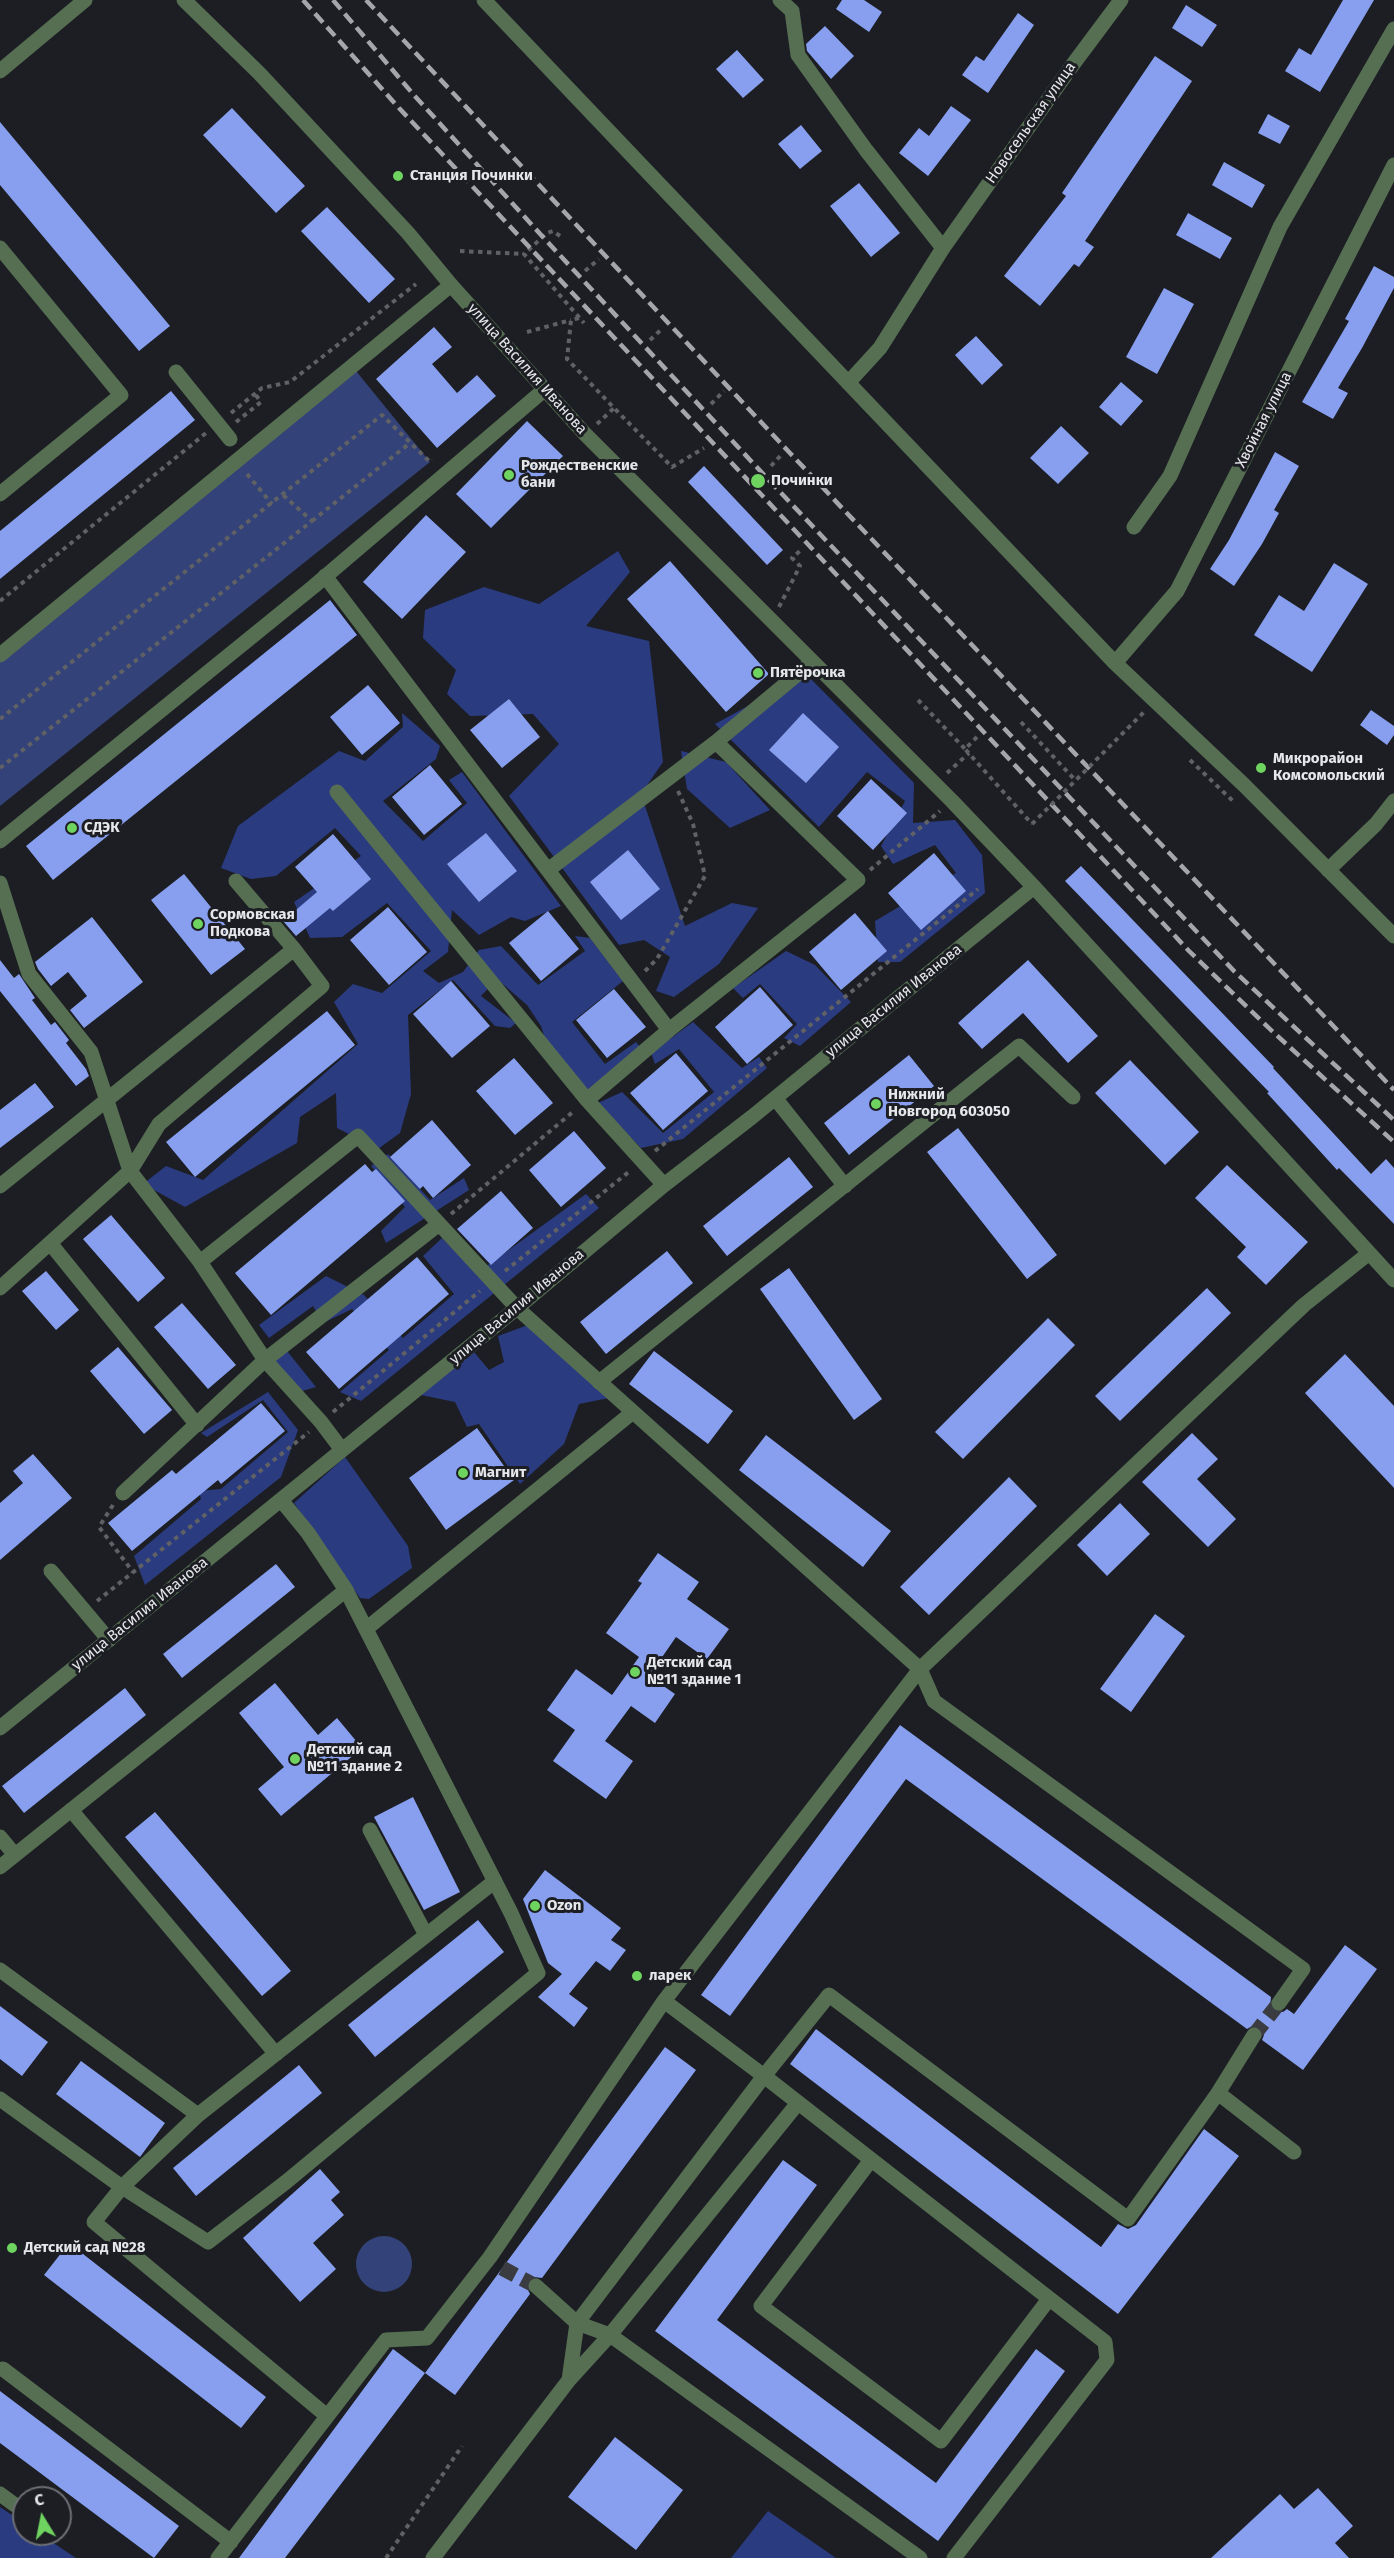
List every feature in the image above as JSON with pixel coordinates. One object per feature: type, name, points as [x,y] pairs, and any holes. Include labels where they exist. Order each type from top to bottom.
[{"type":"street","points":[[0,71],[85,0]]},
{"type":"street","name":"улица Василия Иванова","points":[[184,0],[290,106],[408,233],[451,285],[585,434],[952,801],[1034,887],[1394,1280]]},
{"type":"street","points":[[484,0],[1115,663],[1244,785],[1394,936]]},
{"type":"street","points":[[780,0],[797,6],[798,55],[866,150],[943,248]]},
{"type":"street","name":"Новосельская улица","points":[[849,383],[885,341],[943,248],[1121,0]]},
{"type":"street","points":[[1134,526],[1170,476],[1280,227],[1394,29]]},
{"type":"street","name":"Хвойная улица","points":[[1115,663],[1177,591],[1394,165]]},
{"type":"street","points":[[0,248],[121,395],[0,494]]},
{"type":"street","points":[[0,655],[451,285]]},
{"type":"street","points":[[176,372],[230,439]]},
{"type":"street","points":[[0,841],[324,576],[544,390]]},
{"type":"street","points":[[324,576],[669,1030]]},
{"type":"street","points":[[548,870],[716,742],[812,662]]},
{"type":"street","points":[[587,1100],[669,1030],[858,880],[716,742]]},
{"type":"street","points":[[337,792],[587,1100],[664,1185]]},
{"type":"street","points":[[1328,870],[1376,824],[1394,801]]},
{"type":"street","points":[[0,1288],[130,1171],[159,1124],[322,986],[236,881]]},
{"type":"street","points":[[0,882],[29,974],[91,1052],[130,1171],[200,1262],[265,1360],[321,1422],[342,1450]]},
{"type":"street","name":"улица Василия Иванова","points":[[0,1728],[517,1308],[664,1185],[775,1098],[1034,887]]},
{"type":"street","points":[[0,1186],[294,949]]},
{"type":"street","points":[[599,1382],[1019,1046],[1073,1097]]},
{"type":"street","points":[[775,1098],[845,1186]]},
{"type":"street","points":[[200,1262],[358,1136],[517,1308],[920,1669],[934,1701],[1302,1969],[1278,2003]]},
{"type":"street","points":[[123,1493],[265,1360],[439,1224]]},
{"type":"street","points":[[50,1243],[197,1425]]},
{"type":"street","points":[[218,2558],[386,2340],[427,2338],[490,2257],[664,2001],[920,1669],[1304,1305],[1368,1254]]},
{"type":"street","points":[[366,1629],[633,1412]]},
{"type":"street","points":[[0,2099],[122,2187],[208,2242],[286,2182],[538,1973],[495,1881],[346,1590],[308,1533],[281,1500]]},
{"type":"street","points":[[51,1571],[109,1640]]},
{"type":"street","points":[[0,1867],[346,1590]]},
{"type":"street","points":[[71,1810],[276,2054]]},
{"type":"street","points":[[370,1830],[426,1935]]},
{"type":"street","points":[[0,1837],[15,1855]]},
{"type":"street","points":[[327,2416],[94,2222],[122,2187],[198,2115],[495,1881]]},
{"type":"street","points":[[0,1970],[198,2115]]},
{"type":"street","points":[[569,2380],[577,2323],[764,2076],[829,1995],[1128,2219],[1218,2093],[1254,2035]]},
{"type":"street","points":[[664,2001],[764,2076],[1105,2342],[1107,2360],[954,2558]]},
{"type":"street","points":[[1218,2093],[1294,2152]]},
{"type":"street","points":[[433,2558],[569,2380],[610,2335],[798,2103]]},
{"type":"street","points":[[871,2160],[761,2306],[941,2442],[1049,2299]]},
{"type":"street","points":[[490,2257],[502,2268]]},
{"type":"street","points":[[536,2286],[577,2323],[610,2335],[920,2558]]},
{"type":"street","points":[[3,2369],[231,2542]]},
{"type":"path","points":[[460,251],[524,254],[547,232],[553,231],[560,236]]},
{"type":"path","points":[[524,254],[584,323]]},
{"type":"path","points":[[585,271],[599,259]]},
{"type":"path","points":[[527,332],[579,318]]},
{"type":"path","points":[[571,320],[567,359],[672,467],[704,448]]},
{"type":"path","points":[[650,340],[663,328]]},
{"type":"path","points":[[711,404],[724,391]]},
{"type":"path","points":[[234,423],[261,402],[255,394]]},
{"type":"path","points":[[0,719],[382,415],[430,462],[439,455]]},
{"type":"path","points":[[0,768],[410,443]]},
{"type":"path","points":[[771,466],[783,453]]},
{"type":"path","points":[[248,474],[272,504]]},
{"type":"path","points":[[283,495],[312,521]]},
{"type":"path","points":[[771,621],[800,566],[792,558],[800,550]]},
{"type":"path","points":[[918,700],[1032,824],[1144,712]]},
{"type":"path","points":[[1021,722],[1076,781]]},
{"type":"path","points":[[935,785],[977,737]]},
{"type":"path","points":[[633,982],[657,959],[705,876],[693,824],[672,776]]},
{"type":"path","points":[[858,880],[952,801]]},
{"type":"path","points":[[439,1224],[587,1100]]},
{"type":"path","points":[[84,1611],[321,1422]]},
{"type":"path","points":[[123,1493],[99,1527],[133,1572]]},
{"type":"path","points":[[386,2558],[462,2446]]},
{"type":"shaded area","points":[[352,366],[430,462],[0,806],[0,655]]},
{"type":"shaded area","points":[[618,551],[630,572],[586,626],[649,641],[663,762],[641,794],[685,926],[732,903],[758,908],[719,964],[674,997],[656,991],[670,957],[644,940],[619,945],[509,796],[559,744],[533,714],[470,716],[447,694],[456,670],[423,638],[425,610],[484,587],[539,604]]},
{"type":"shaded area","points":[[806,674],[914,783],[913,823],[955,820],[982,855],[985,893],[900,962],[878,962],[875,921],[956,873],[935,845],[893,864],[881,846],[905,801],[867,772],[819,827],[715,724]]},
{"type":"shaded area","points":[[402,713],[440,746],[436,759],[383,801],[423,841],[467,803],[449,780],[462,772],[561,906],[525,921],[511,917],[479,935],[452,910],[448,952],[423,971],[439,983],[463,972],[479,950],[501,946],[538,985],[585,951],[575,936],[590,938],[623,981],[572,1022],[605,1064],[636,1042],[641,1048],[588,1093],[545,1038],[541,1026],[527,1005],[497,979],[481,996],[516,1023],[510,1028],[495,1026],[453,980],[408,1015],[411,1094],[400,1133],[378,1149],[337,1128],[336,1093],[300,1117],[297,1143],[185,1207],[143,1184],[166,1166],[203,1180],[358,1044],[334,1002],[353,984],[382,993],[431,951],[387,903],[342,937],[310,938],[294,902],[361,856],[335,828],[276,876],[251,879],[221,868],[238,826],[339,751],[365,761],[403,727]]},
{"type":"shaded area","points":[[681,751],[726,762],[770,810],[730,828],[687,789]]},
{"type":"shaded area","points":[[786,951],[815,965],[851,1002],[800,1046],[784,1038],[797,1024],[760,984],[743,998],[733,988]]},
{"type":"shaded area","points":[[693,1022],[742,1068],[759,1057],[767,1068],[683,1139],[641,1148],[598,1103],[622,1092],[663,1133],[714,1092],[679,1049],[655,1064],[651,1053]]},
{"type":"shaded area","points":[[388,1154],[430,1200],[464,1178],[469,1190],[386,1243],[381,1231],[405,1207],[371,1166]]},
{"type":"shaded area","points":[[586,1194],[599,1208],[361,1401],[340,1392],[389,1350],[352,1309],[323,1323],[313,1306],[269,1338],[259,1325],[326,1276],[364,1295],[403,1338],[454,1294],[423,1256],[442,1238],[477,1273]]},
{"type":"shaded area","points":[[528,1325],[609,1398],[579,1404],[564,1444],[520,1484],[479,1424],[467,1427],[455,1402],[416,1394],[474,1352],[489,1370],[504,1362],[498,1336]]},
{"type":"shaded area","points":[[287,1351],[316,1387],[302,1391],[273,1361]]},
{"type":"shaded area","points":[[268,1392],[298,1430],[281,1477],[145,1585],[134,1556],[201,1499],[199,1491],[221,1489],[288,1432],[263,1400],[207,1437],[201,1433]]},
{"type":"shaded area","points":[[345,1457],[408,1546],[412,1568],[369,1599],[360,1598],[294,1503]]},
{"type":"shaded area","points":[[384,2236],[404,2244],[412,2264],[404,2284],[384,2292],[364,2284],[356,2264],[364,2244]]},
{"type":"shaded area","points":[[0,2507],[12,2515],[12,2546],[58,2546],[76,2558],[0,2558]]},
{"type":"shaded area","points":[[768,2511],[836,2558],[731,2558]]},
{"type":"building","points":[[842,0],[864,0],[882,12],[869,32],[836,9]]},
{"type":"building","points":[[1343,0],[1374,0],[1320,92],[1285,71],[1299,48],[1311,55]]},
{"type":"building","points":[[1186,5],[1217,25],[1202,47],[1172,28]]},
{"type":"building","points":[[1018,13],[1034,25],[988,93],[962,75],[976,56],[984,61]]},
{"type":"building","points":[[825,26],[854,56],[831,79],[807,51],[806,44]]},
{"type":"building","points":[[737,50],[764,80],[743,98],[716,69]]},
{"type":"building","points":[[1155,56],[1192,81],[1085,241],[1094,247],[1079,267],[1074,264],[1040,306],[1004,276],[1066,196],[1062,193]]},
{"type":"building","points":[[951,106],[971,120],[928,176],[899,153],[919,128],[929,136]]},
{"type":"building","points":[[232,108],[305,186],[276,213],[203,135]]},
{"type":"building","points":[[1268,114],[1290,126],[1280,144],[1258,133]]},
{"type":"building","points":[[0,122],[170,326],[139,351],[0,185]]},
{"type":"building","points":[[801,125],[822,151],[800,169],[778,144]]},
{"type":"building","points":[[1224,162],[1265,185],[1252,208],[1212,185]]},
{"type":"building","points":[[859,183],[900,233],[871,257],[830,206]]},
{"type":"building","points":[[327,207],[395,279],[369,303],[301,231]]},
{"type":"building","points":[[1188,213],[1232,238],[1220,259],[1176,235]]},
{"type":"building","points":[[1374,266],[1394,277],[1394,288],[1338,388],[1348,393],[1333,419],[1302,402],[1349,321],[1345,319]]},
{"type":"building","points":[[1164,288],[1194,304],[1157,374],[1126,357]]},
{"type":"building","points":[[434,327],[452,347],[432,364],[457,393],[477,375],[496,396],[437,448],[376,379]]},
{"type":"building","points":[[976,336],[1003,365],[982,385],[955,355]]},
{"type":"building","points":[[1121,382],[1143,401],[1121,426],[1099,407]]},
{"type":"building","points":[[171,391],[195,420],[0,579],[0,531]]},
{"type":"building","name":"Рождественские бани","points":[[527,421],[563,456],[491,528],[456,494]]},
{"type":"building","points":[[1061,426],[1089,453],[1058,484],[1030,458]]},
{"type":"building","points":[[1275,452],[1299,466],[1274,510],[1279,513],[1234,586],[1210,569],[1229,540]]},
{"type":"building","name":"Починки","points":[[704,466],[783,550],[767,565],[688,482]]},
{"type":"building","points":[[426,515],[466,552],[402,619],[363,582]]},
{"type":"building","points":[[670,561],[769,674],[726,712],[627,599]]},
{"type":"building","points":[[1334,563],[1368,584],[1312,672],[1254,635],[1279,595],[1304,611]]},
{"type":"building","points":[[330,600],[357,635],[53,880],[26,846]]},
{"type":"building","points":[[368,685],[400,723],[362,755],[330,717]]},
{"type":"building","points":[[509,699],[540,737],[502,768],[470,730]]},
{"type":"building","points":[[1371,710],[1394,726],[1394,735],[1387,745],[1360,725]]},
{"type":"building","points":[[803,713],[839,747],[806,783],[769,750]]},
{"type":"building","points":[[430,765],[462,804],[424,835],[392,797]]},
{"type":"building","points":[[871,779],[907,813],[873,850],[837,816]]},
{"type":"building","points":[[486,833],[517,871],[479,902],[447,864]]},
{"type":"building","points":[[333,834],[371,879],[333,911],[330,908],[296,936],[283,921],[317,892],[295,867]]},
{"type":"building","points":[[628,850],[660,889],[621,920],[590,882]]},
{"type":"building","points":[[934,853],[966,891],[921,930],[888,893]]},
{"type":"building","points":[[1081,866],[1274,1067],[1371,1174],[1386,1159],[1394,1168],[1394,1224],[1339,1168],[1337,1170],[1267,1093],[1269,1092],[1065,881]]},
{"type":"building","name":"Сормовская Подкова","points":[[184,874],[245,949],[211,975],[151,900]]},
{"type":"building","points":[[388,907],[427,952],[389,985],[350,940]]},
{"type":"building","points":[[548,911],[579,949],[541,981],[509,943]]},
{"type":"building","points":[[855,913],[887,951],[841,990],[809,952]]},
{"type":"building","points":[[92,917],[143,982],[84,1028],[70,1010],[87,996],[68,972],[51,986],[35,962]]},
{"type":"building","points":[[0,960],[14,978],[19,974],[35,998],[32,1000],[51,1025],[55,1022],[69,1040],[66,1043],[89,1076],[76,1086],[0,991]]},
{"type":"building","points":[[1028,960],[1098,1036],[1068,1063],[1023,1013],[982,1049],[958,1023]]},
{"type":"building","points":[[451,981],[490,1026],[452,1058],[413,1014]]},
{"type":"building","points":[[760,987],[793,1025],[747,1064],[715,1027]]},
{"type":"building","points":[[614,989],[646,1027],[607,1058],[576,1020]]},
{"type":"building","points":[[327,1011],[355,1045],[195,1177],[166,1142]]},
{"type":"building","points":[[676,1053],[708,1091],[663,1130],[630,1093]]},
{"type":"building","points":[[909,1055],[934,1086],[849,1155],[824,1123]]},
{"type":"building","points":[[514,1058],[553,1103],[515,1135],[476,1091]]},
{"type":"building","points":[[1130,1060],[1199,1132],[1165,1165],[1095,1093]]},
{"type":"building","points":[[35,1083],[54,1107],[0,1148],[0,1110]]},
{"type":"building","points":[[432,1120],[471,1165],[433,1198],[423,1186],[420,1189],[390,1157]]},
{"type":"building","points":[[958,1128],[1057,1255],[1027,1279],[927,1152]]},
{"type":"building","points":[[574,1131],[606,1168],[561,1207],[529,1170]]},
{"type":"building","points":[[789,1157],[813,1187],[727,1256],[703,1226]]},
{"type":"building","points":[[365,1164],[372,1172],[376,1169],[405,1201],[271,1315],[235,1273]]},
{"type":"building","points":[[1227,1165],[1308,1242],[1266,1285],[1237,1257],[1246,1247],[1195,1198]]},
{"type":"building","points":[[501,1191],[533,1228],[491,1265],[457,1229]]},
{"type":"building","points":[[111,1215],[165,1278],[138,1302],[83,1239]]},
{"type":"building","points":[[667,1251],[693,1283],[606,1354],[580,1322]]},
{"type":"building","points":[[417,1257],[449,1294],[339,1389],[306,1352]]},
{"type":"building","points":[[789,1268],[882,1399],[854,1420],[760,1289]]},
{"type":"building","points":[[46,1271],[79,1310],[56,1330],[22,1291]]},
{"type":"building","points":[[1207,1288],[1231,1313],[1120,1421],[1095,1396]]},
{"type":"building","points":[[182,1303],[236,1365],[208,1389],[154,1327]]},
{"type":"building","points":[[1048,1318],[1075,1345],[963,1459],[935,1432]]},
{"type":"building","points":[[118,1347],[172,1410],[144,1434],[90,1371]]},
{"type":"building","points":[[654,1351],[733,1411],[708,1444],[629,1384]]},
{"type":"building","points":[[1345,1354],[1394,1406],[1394,1488],[1305,1393]]},
{"type":"building","points":[[261,1403],[285,1431],[221,1484],[218,1480],[132,1551],[108,1523],[172,1470],[176,1474]]},
{"type":"building","points":[[477,1428],[514,1480],[446,1530],[409,1478]]},
{"type":"building","points":[[1192,1433],[1218,1459],[1197,1479],[1236,1519],[1208,1547],[1142,1482]]},
{"type":"building","points":[[766,1435],[891,1531],[863,1567],[739,1470]]},
{"type":"building","points":[[33,1454],[72,1498],[0,1560],[0,1503],[23,1483],[13,1471]]},
{"type":"building","points":[[1009,1477],[1037,1506],[929,1615],[900,1587]]},
{"type":"building","points":[[1120,1503],[1150,1534],[1107,1576],[1077,1545]]},
{"type":"building","points":[[658,1553],[699,1582],[687,1599],[729,1629],[707,1659],[676,1637],[649,1676],[675,1694],[655,1723],[631,1706],[605,1741],[633,1761],[606,1799],[553,1761],[575,1730],[547,1710],[576,1669],[612,1695],[639,1657],[606,1633],[642,1583],[638,1581]]},
{"type":"building","points":[[276,1564],[295,1587],[182,1678],[163,1654]]},
{"type":"building","points":[[1155,1614],[1185,1636],[1131,1712],[1100,1689]]},
{"type":"building","points":[[275,1683],[318,1735],[337,1718],[362,1748],[281,1816],[258,1789],[284,1767],[239,1713]]},
{"type":"building","points":[[125,1688],[146,1715],[24,1813],[2,1786]]},
{"type":"building","points":[[900,1725],[1271,1997],[1270,2007],[1274,2011],[1283,2012],[1287,2009],[1294,2014],[1345,1945],[1377,1969],[1303,2070],[1262,2040],[1264,2035],[1260,2027],[1254,2025],[1247,2029],[906,1779],[730,2016],[701,1995]]},
{"type":"building","points":[[413,1797],[460,1892],[424,1910],[374,1817]]},
{"type":"building","points":[[155,1812],[291,1971],[262,1996],[125,1837]]},
{"type":"building","points":[[545,1870],[621,1928],[611,1940],[626,1950],[610,1971],[596,1961],[569,1994],[588,2008],[574,2027],[538,1997],[562,1974],[548,1963],[523,1899]]},
{"type":"building","points":[[478,1920],[504,1952],[375,2057],[348,2025]]},
{"type":"building","points":[[0,2006],[48,2042],[22,2076],[0,2059]]},
{"type":"building","points":[[816,2029],[1101,2247],[1118,2224],[1128,2229],[1136,2225],[1204,2129],[1239,2156],[1118,2314],[790,2064]]},
{"type":"building","points":[[665,2047],[696,2070],[542,2278],[534,2277],[528,2280],[527,2288],[530,2294],[455,2395],[425,2373]]},
{"type":"building","points":[[81,2061],[165,2123],[140,2157],[56,2094]]},
{"type":"building","points":[[299,2065],[322,2093],[196,2196],[173,2168]]},
{"type":"building","points":[[783,2160],[817,2185],[717,2320],[936,2483],[1036,2349],[1065,2371],[938,2541],[655,2331]]},
{"type":"building","points":[[320,2169],[340,2192],[331,2200],[344,2215],[313,2243],[336,2269],[300,2302],[243,2238]]},
{"type":"building","points":[[69,2243],[266,2397],[241,2428],[44,2275]]},
{"type":"building","points":[[393,2349],[425,2373],[285,2558],[239,2558]]},
{"type":"building","points":[[0,2391],[179,2526],[154,2558],[72,2497],[72,2486],[58,2486],[0,2443]]},
{"type":"building","points":[[615,2437],[683,2490],[636,2550],[568,2497]]},
{"type":"building","points":[[1318,2488],[1353,2526],[1335,2543],[1349,2558],[1211,2558],[1280,2494],[1294,2509]]},
{"type":"tunnel","points":[[1254,2035],[1279,2003]]},
{"type":"tunnel","points":[[502,2268],[536,2286]]},
{"type":"railway","points":[[303,0],[399,108],[1189,951],[1272,1031],[1394,1142]]},
{"type":"railway","points":[[333,0],[413,94],[765,476],[1234,971],[1394,1120]]},
{"type":"railway","points":[[366,0],[789,452],[1394,1090]]},
{"type":"place","name":"Станция Починки","points":[[398,176]]},
{"type":"place","name":"Рождественские бани","points":[[509,475]]},
{"type":"place","name":"Починки","points":[[758,481]]},
{"type":"place","name":"Пятёрочка","points":[[758,673]]},
{"type":"place","name":"Микрорайон Комсомольский","points":[[1261,768]]},
{"type":"place","name":"СДЭК","points":[[72,828]]},
{"type":"place","name":"Сормовская Подкова","points":[[198,924]]},
{"type":"place","name":"Нижний Новгород 603050","points":[[876,1104]]},
{"type":"place","name":"Магнит","points":[[463,1473]]},
{"type":"place","name":"Детский сад №11 здание 1","points":[[635,1672]]},
{"type":"place","name":"Детский сад №11 здание 2","points":[[295,1759]]},
{"type":"place","name":"Ozon","points":[[535,1906]]},
{"type":"place","name":"ларек","points":[[637,1976]]},
{"type":"place","name":"Детский сад №28","points":[[12,2248]]}]
